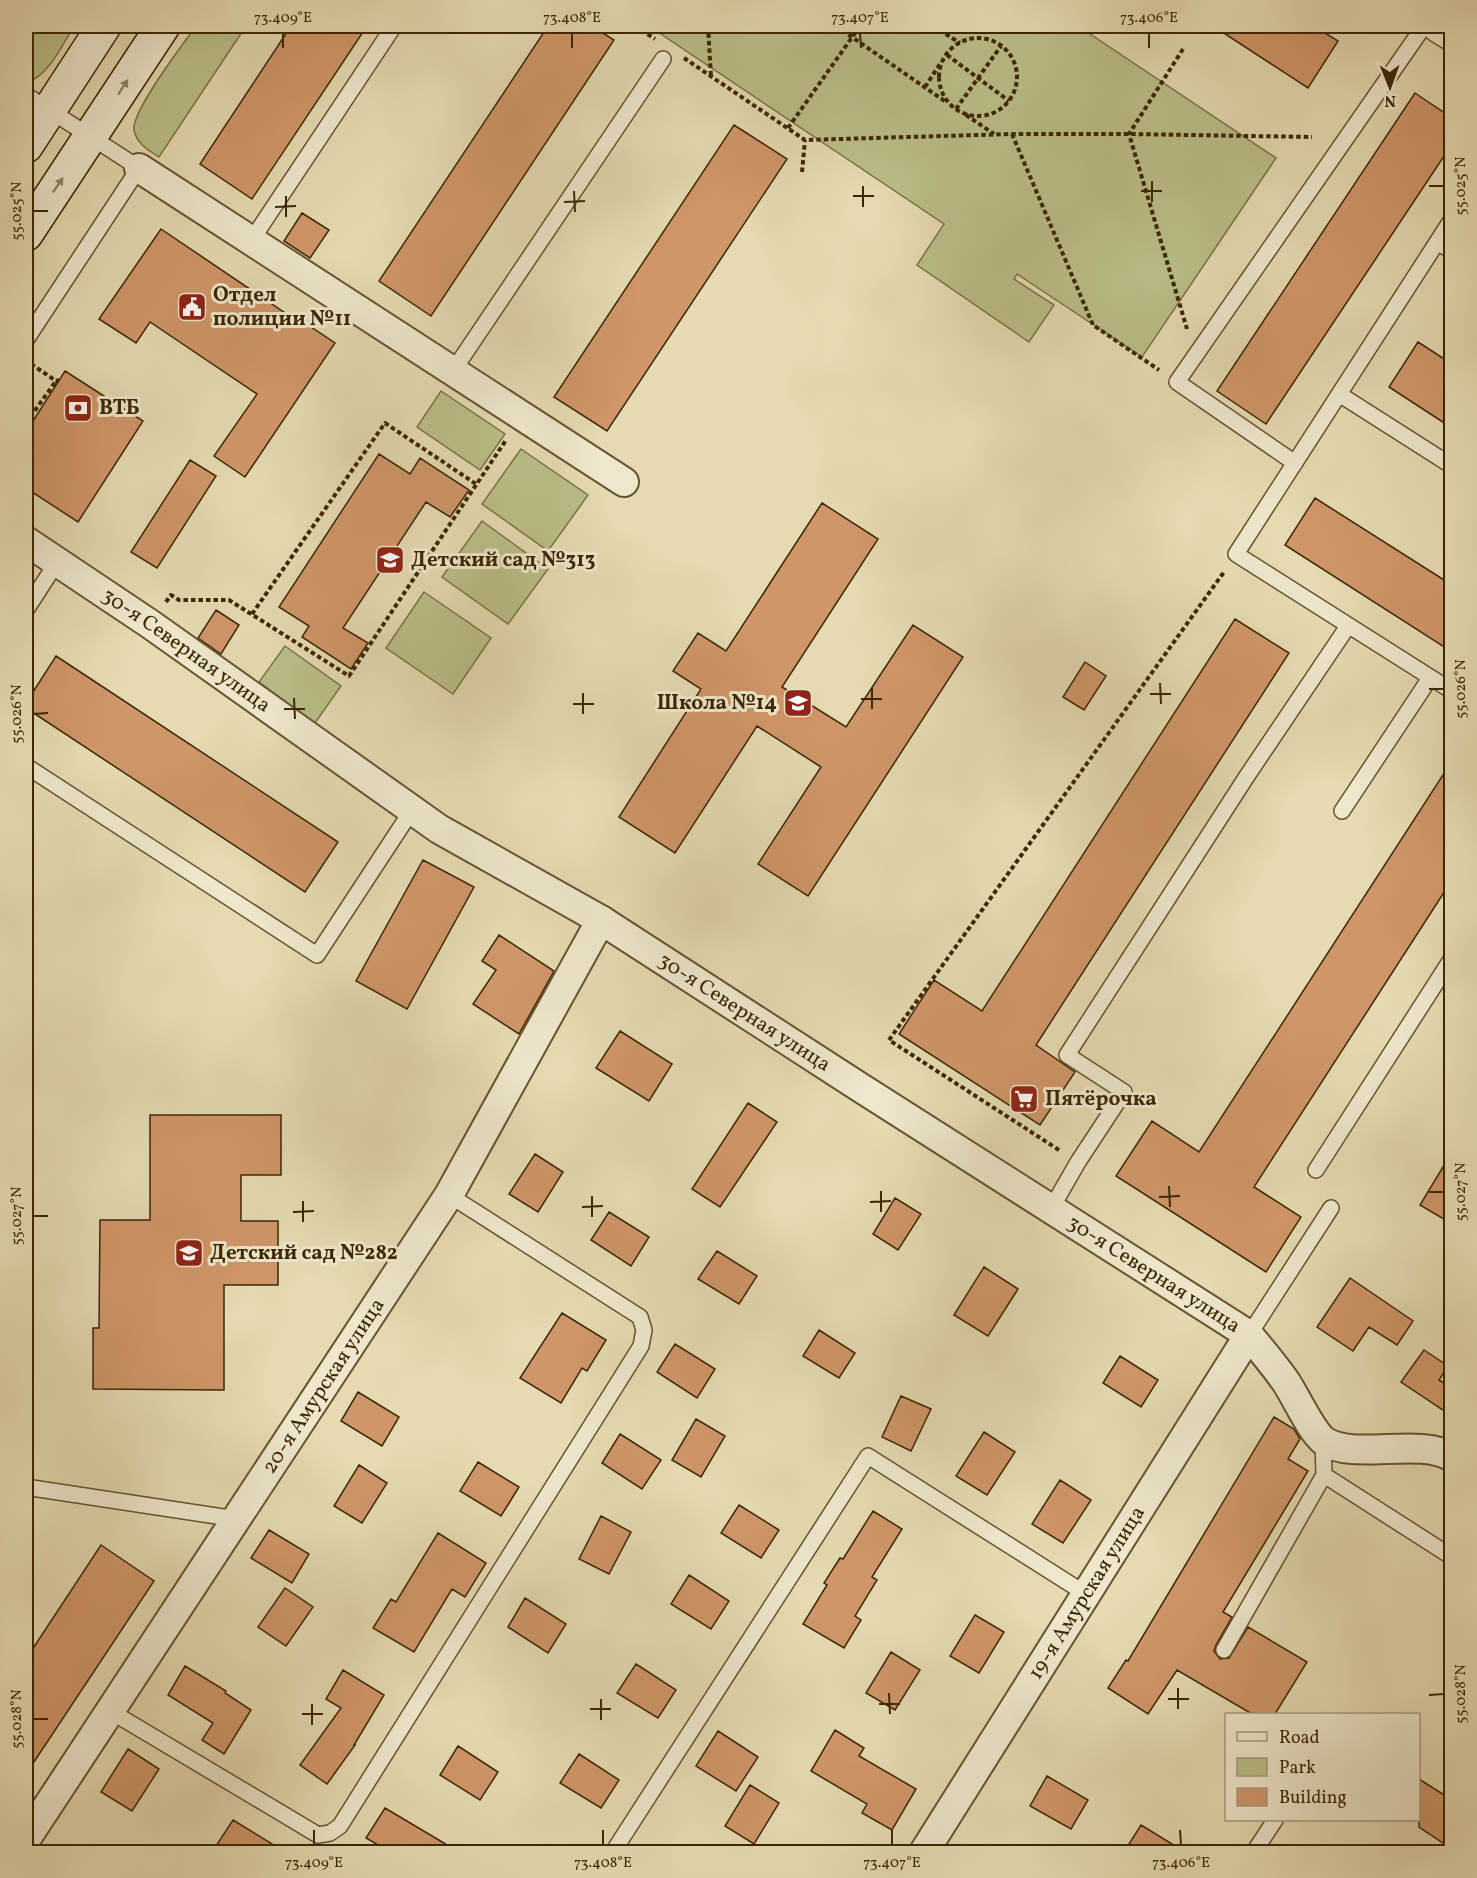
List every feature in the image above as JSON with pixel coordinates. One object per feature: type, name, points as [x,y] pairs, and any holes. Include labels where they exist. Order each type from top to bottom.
[{"type":"main road","points":[[26,146],[37,102],[104,26]]},
{"type":"main road","points":[[26,234],[163,26]]},
{"type":"main road","points":[[1439,26],[1452,34]]},
{"type":"street","points":[[139,168],[624,483]]},
{"type":"street","name":"30-я Северная улица","points":[[26,541],[150,624],[449,835],[601,920],[1249,1335],[1286,1382],[1323,1440]]},
{"type":"street","name":"20-я Амурская улица","points":[[26,1839],[448,1195],[601,920]]},
{"type":"street","name":"19-я Амурская улица","points":[[924,1852],[1249,1335]]},
{"type":"street","points":[[1323,1440],[1338,1447],[1422,1449],[1452,1457]]},
{"type":"lane","points":[[251,241],[394,26]]},
{"type":"lane","points":[[1295,463],[1177,382],[1424,26]]},
{"type":"lane","points":[[453,371],[670,57]]},
{"type":"lane","points":[[26,340],[139,168],[37,102]]},
{"type":"lane","points":[[1452,219],[1236,554],[1452,692]]},
{"type":"lane","points":[[1437,242],[1452,251]]},
{"type":"lane","points":[[1339,394],[1452,466]]},
{"type":"lane","points":[[26,610],[57,562]]},
{"type":"lane","points":[[1051,1209],[1078,1162],[1124,1092],[1067,1055],[1247,776],[1348,626]]},
{"type":"lane","points":[[1342,811],[1430,678]]},
{"type":"lane","points":[[26,766],[317,955],[412,810]]},
{"type":"lane","points":[[1316,1170],[1452,958]]},
{"type":"lane","points":[[110,1711],[318,1835],[330,1833],[340,1826],[641,1346],[644,1330],[640,1317],[448,1195]]},
{"type":"lane","points":[[1249,1335],[1331,1208]]},
{"type":"lane","points":[[1224,1650],[1324,1475],[1323,1440]]},
{"type":"lane","points":[[613,1852],[868,1455],[1086,1594]]},
{"type":"lane","points":[[1324,1475],[1452,1557]]},
{"type":"lane","points":[[28,1490],[236,1519]]},
{"type":"lane","points":[[1254,1852],[1274,1821]]},
{"type":"path","points":[[635,26],[661,43]]},
{"type":"path","points":[[708,26],[711,77]]},
{"type":"path","points":[[836,26],[995,135]]},
{"type":"path","points":[[788,128],[860,26]]},
{"type":"path","points":[[933,26],[958,42]]},
{"type":"path","points":[[925,87],[958,42],[981,38],[1001,46],[1008,52],[1016,69],[1016,88],[1009,101],[999,111],[990,114],[975,116],[961,112]]},
{"type":"path","points":[[955,108],[1001,46]]},
{"type":"path","points":[[1183,50],[1129,134],[1196,355]]},
{"type":"path","points":[[947,55],[1009,101]]},
{"type":"path","points":[[947,55],[941,67],[940,81],[945,97],[955,108]]},
{"type":"path","points":[[670,57],[711,77],[805,140],[1012,134],[1312,137]]},
{"type":"path","points":[[1012,134],[1093,324],[1177,382]]},
{"type":"path","points":[[802,172],[805,140]]},
{"type":"path","points":[[26,423],[58,381],[31,364]]},
{"type":"path","points":[[252,614],[385,423],[476,484]]},
{"type":"path","points":[[179,600],[228,600],[349,676],[507,437]]},
{"type":"path","points":[[1078,1162],[889,1040],[1236,554]]},
{"type":"green space","points":[[26,26],[74,26],[48,67],[42,74],[26,83]]},
{"type":"green space","points":[[196,26],[246,26],[159,157],[138,139],[134,130],[135,121],[159,78]]},
{"type":"green space","points":[[649,26],[1078,26],[1276,158],[1142,357],[1017,274],[1014,279],[1054,305],[1029,342],[917,265],[944,224]]},
{"type":"green space","points":[[441,391],[505,434],[480,470],[417,427]]},
{"type":"green space","points":[[521,449],[588,495],[548,551],[482,504]]},
{"type":"green space","points":[[482,521],[548,569],[508,624],[442,577]]},
{"type":"green space","points":[[424,592],[491,638],[453,694],[386,648]]},
{"type":"green space","points":[[285,646],[341,686],[315,723],[259,682]]},
{"type":"building","points":[[291,26],[367,26],[252,199],[200,164]]},
{"type":"building","points":[[548,26],[592,26],[614,40],[431,316],[379,281]]},
{"type":"building","points":[[1213,26],[1314,26],[1338,41],[1308,88]]},
{"type":"building","points":[[1415,93],[1452,118],[1452,144],[1266,424],[1217,391]]},
{"type":"building","points":[[734,125],[787,159],[607,431],[554,397]]},
{"type":"building","points":[[302,213],[329,230],[310,258],[284,241]]},
{"type":"building","name":"Отдел полиции №11","points":[[161,229],[303,325],[305,323],[335,343],[245,477],[214,456],[257,394],[150,322],[136,343],[99,319]]},
{"type":"building","points":[[1418,342],[1452,364],[1452,428],[1389,387]]},
{"type":"building","points":[[65,371],[143,421],[78,522],[26,488],[26,432]]},
{"type":"building","name":"Детский сад №313","points":[[379,454],[410,474],[420,458],[469,490],[450,517],[426,502],[343,628],[368,643],[351,669],[302,637],[309,626],[279,607]]},
{"type":"building","points":[[190,460],[216,476],[157,568],[131,552]]},
{"type":"building","points":[[1315,498],[1452,585],[1452,652],[1285,545]]},
{"type":"building","name":"Школа №14","points":[[822,503],[878,539],[782,687],[846,727],[913,625],[963,657],[808,896],[758,864],[821,767],[757,726],[675,853],[619,817],[701,689],[673,671],[698,633],[726,651]]},
{"type":"building","points":[[216,610],[239,625],[221,654],[198,638]]},
{"type":"building","points":[[1235,619],[1289,653],[1036,1045],[1075,1072],[1040,1125],[899,1034],[934,980],[982,1011]]},
{"type":"building","points":[[56,656],[338,842],[305,892],[26,708],[26,703]]},
{"type":"building","points":[[1085,662],[1106,676],[1084,710],[1063,697]]},
{"type":"building","points":[[1452,761],[1452,880],[1254,1187],[1301,1217],[1266,1272],[1116,1176],[1152,1121],[1199,1152]]},
{"type":"building","points":[[423,860],[474,887],[407,1009],[356,981]]},
{"type":"building","points":[[499,935],[554,971],[519,1034],[473,1004],[496,970],[482,961]]},
{"type":"building","points":[[620,1031],[672,1064],[649,1101],[596,1068]]},
{"type":"building","points":[[748,1103],[777,1122],[720,1207],[692,1189]]},
{"type":"building","name":"Детский сад №282","points":[[150,1115],[281,1115],[281,1175],[241,1175],[241,1221],[278,1221],[278,1285],[224,1285],[224,1390],[93,1389],[93,1328],[99,1328],[100,1220],[150,1220]]},
{"type":"building","points":[[1452,1152],[1452,1224],[1420,1205]]},
{"type":"building","points":[[535,1154],[563,1172],[538,1212],[509,1194]]},
{"type":"building","points":[[895,1198],[921,1214],[898,1250],[873,1234]]},
{"type":"building","points":[[609,1212],[649,1237],[631,1266],[591,1240]]},
{"type":"building","points":[[717,1251],[757,1276],[739,1304],[698,1279]]},
{"type":"building","points":[[984,1267],[1018,1289],[988,1336],[954,1315]]},
{"type":"building","points":[[1350,1278],[1413,1321],[1397,1345],[1369,1327],[1353,1351],[1317,1327]]},
{"type":"building","points":[[562,1313],[606,1340],[587,1371],[582,1368],[561,1403],[520,1378]]},
{"type":"building","points":[[819,1330],[855,1353],[839,1378],[803,1356]]},
{"type":"building","points":[[675,1344],[715,1369],[697,1398],[657,1372]]},
{"type":"building","points":[[1424,1350],[1448,1366],[1439,1380],[1452,1388],[1452,1416],[1401,1382]]},
{"type":"building","points":[[1120,1356],[1158,1380],[1141,1407],[1103,1383]]},
{"type":"building","points":[[358,1392],[399,1417],[382,1446],[341,1421]]},
{"type":"building","points":[[901,1396],[931,1409],[911,1451],[882,1437]]},
{"type":"building","points":[[1274,1417],[1294,1429],[1300,1439],[1288,1459],[1308,1471],[1223,1612],[1232,1617],[1214,1651],[1220,1659],[1229,1658],[1248,1627],[1307,1662],[1276,1713],[1250,1713],[1177,1670],[1148,1714],[1108,1688],[1126,1660],[1128,1661]]},
{"type":"building","points":[[696,1419],[725,1436],[701,1477],[672,1460]]},
{"type":"building","points":[[984,1432],[1015,1452],[987,1495],[956,1476]]},
{"type":"building","points":[[620,1434],[661,1460],[642,1489],[602,1463]]},
{"type":"building","points":[[478,1462],[519,1487],[501,1516],[460,1491]]},
{"type":"building","points":[[359,1465],[387,1483],[362,1523],[334,1506]]},
{"type":"building","points":[[1060,1480],[1091,1500],[1063,1543],[1032,1524]]},
{"type":"building","points":[[739,1505],[779,1530],[761,1558],[721,1533]]},
{"type":"building","points":[[873,1511],[902,1529],[872,1577],[877,1580],[855,1616],[861,1620],[844,1648],[803,1624],[827,1585],[824,1583],[840,1558],[843,1559]]},
{"type":"building","points":[[601,1516],[631,1532],[609,1574],[579,1559]]},
{"type":"building","points":[[269,1530],[309,1554],[292,1583],[251,1558]]},
{"type":"building","points":[[438,1533],[486,1563],[465,1597],[452,1589],[414,1652],[373,1628],[391,1599],[396,1602]]},
{"type":"building","points":[[101,1545],[154,1581],[26,1774],[26,1659]]},
{"type":"building","points":[[689,1575],[729,1601],[711,1629],[671,1604]]},
{"type":"building","points":[[285,1588],[313,1607],[286,1646],[258,1627]]},
{"type":"building","points":[[525,1598],[566,1624],[548,1653],[508,1627]]},
{"type":"building","points":[[975,1615],[1004,1632],[979,1673],[950,1656]]},
{"type":"building","points":[[891,1652],[920,1670],[895,1710],[866,1693]]},
{"type":"building","points":[[636,1664],[676,1690],[658,1718],[617,1693]]},
{"type":"building","points":[[185,1666],[226,1691],[225,1693],[251,1710],[224,1754],[202,1740],[213,1723],[168,1695]]},
{"type":"building","points":[[343,1670],[384,1695],[355,1745],[327,1784],[300,1765],[341,1708],[326,1699]]},
{"type":"building","points":[[835,1730],[864,1748],[859,1756],[916,1789],[892,1830],[862,1813],[867,1804],[811,1771]]},
{"type":"building","points":[[718,1731],[758,1757],[736,1791],[696,1766]]},
{"type":"building","points":[[458,1746],[498,1772],[480,1800],[440,1775]]},
{"type":"building","points":[[128,1749],[159,1769],[132,1811],[101,1792]]},
{"type":"building","points":[[579,1754],[619,1780],[601,1808],[560,1783]]},
{"type":"building","points":[[1047,1776],[1088,1800],[1071,1829],[1030,1806]]},
{"type":"building","points":[[1420,1780],[1452,1800],[1452,1849],[1419,1827]]},
{"type":"building","points":[[750,1785],[779,1803],[754,1844],[725,1826]]},
{"type":"building","points":[[385,1808],[459,1852],[390,1852],[366,1838]]},
{"type":"building","points":[[233,1820],[285,1852],[212,1852]]},
{"type":"building","points":[[1141,1825],[1185,1852],[1124,1852]]},
{"type":"place","name":"Отдел полиции №11","points":[[192,307]]},
{"type":"place","name":"ВТБ","points":[[78,408]]},
{"type":"place","name":"Детский сад №313","points":[[390,560]]},
{"type":"place","name":"Школа №14","points":[[798,703]]},
{"type":"place","name":"Пятёрочка","points":[[1024,1099]]},
{"type":"place","name":"Детский сад №282","points":[[189,1253]]}]
